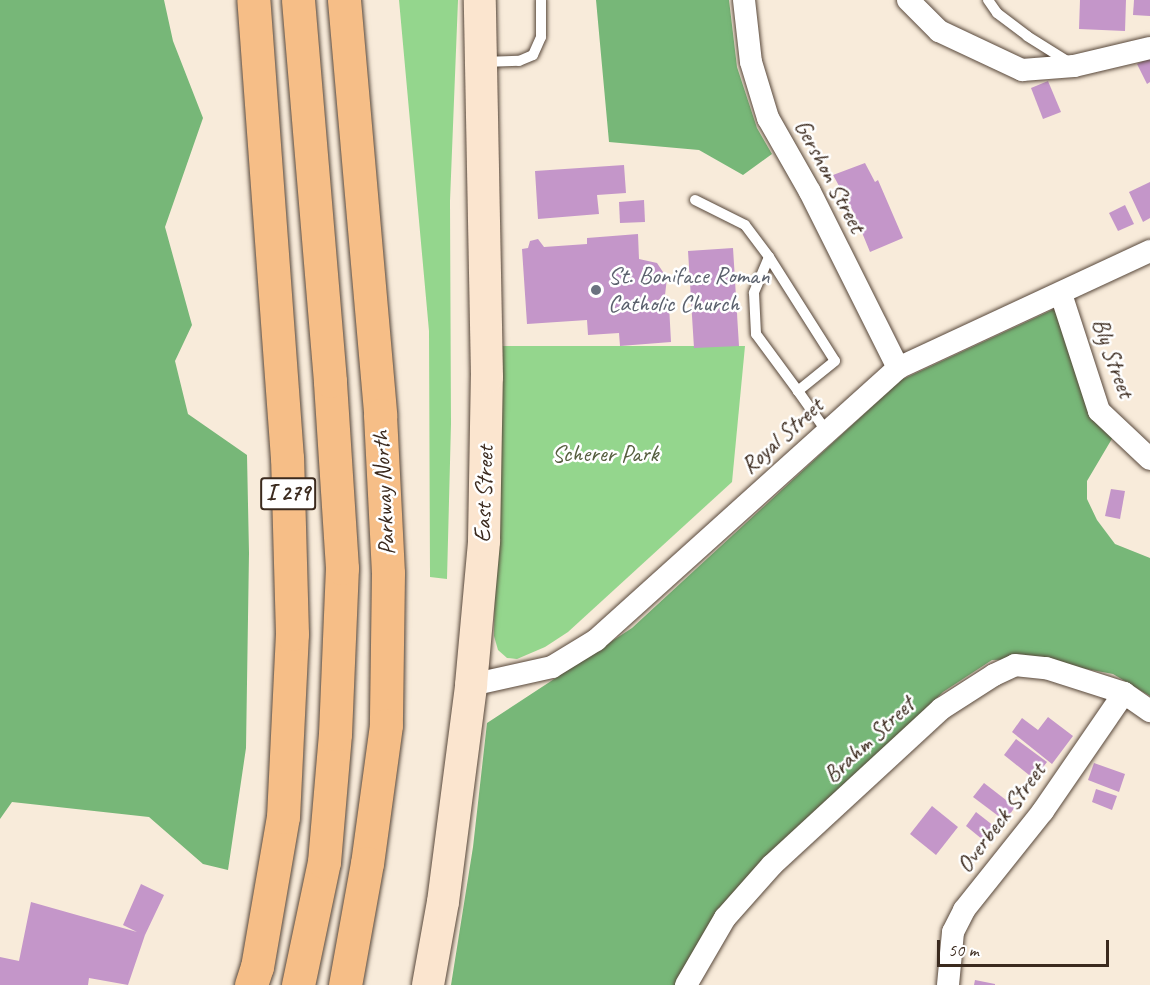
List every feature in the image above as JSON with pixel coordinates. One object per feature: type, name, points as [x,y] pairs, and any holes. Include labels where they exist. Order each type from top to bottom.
[{"type":"highway","name":"I 279","points":[[251,985],[283,817],[292,634],[287,458],[253,0]]},
{"type":"highway","points":[[298,0],[330,381],[342,568],[335,734],[324,862],[298,985]]},
{"type":"highway","name":"Parkway North","points":[[344,0],[380,415],[388,573],[386,725],[367,863],[345,985]]},
{"type":"main road","name":"East Street","points":[[428,985],[442,902],[471,685],[484,541],[487,377],[480,0]]},
{"type":"street","name":"Gershon Street","points":[[744,0],[751,62],[768,117],[810,192],[898,368]]},
{"type":"street","points":[[908,0],[939,31],[1022,70],[1074,66],[1150,48]]},
{"type":"street","name":"Royal Street","points":[[471,685],[552,667],[596,640],[898,368],[1150,251]]},
{"type":"street","name":"Bly Street","points":[[1061,294],[1099,411],[1150,459]]},
{"type":"street","name":"Brahm Street","points":[[686,985],[725,918],[772,865],[941,709],[994,675],[1016,665],[1046,668],[1124,693],[1150,711]]},
{"type":"street","name":"Overbeck Street","points":[[948,985],[953,932],[964,910],[1043,811],[1124,693]]},
{"type":"lane","points":[[480,62],[519,61],[532,55],[541,37],[541,0]]},
{"type":"lane","points":[[988,0],[997,13],[1027,36],[1074,66]]},
{"type":"lane","points":[[695,200],[745,225],[770,257],[835,361],[798,391]]},
{"type":"lane","points":[[770,257],[754,293],[756,334],[827,432]]},
{"type":"green space","points":[[0,0],[164,0],[173,41],[203,118],[165,227],[192,325],[175,361],[188,414],[247,455],[249,553],[246,748],[228,870],[203,864],[149,817],[12,802],[0,819]]},
{"type":"green space","points":[[399,0],[458,0],[450,201],[451,424],[447,579],[430,577],[429,331]]},
{"type":"green space","points":[[596,0],[729,0],[737,67],[757,128],[772,154],[743,175],[699,150],[609,142]]},
{"type":"green space","points":[[1054,309],[1113,437],[1087,481],[1087,499],[1097,520],[1115,544],[1150,558],[1150,696],[1113,674],[1032,659],[992,660],[943,692],[872,761],[677,985],[451,985],[473,847],[487,723],[632,628],[901,380]]},
{"type":"green space","name":"Scherer Park","points":[[498,346],[745,346],[732,482],[568,632],[545,647],[517,659],[507,658],[498,650],[494,636]]},
{"type":"building","points":[[1080,0],[1126,0],[1125,31],[1079,29]]},
{"type":"building","points":[[1134,0],[1150,0],[1150,16],[1133,15]]},
{"type":"building","points":[[1150,58],[1150,82],[1147,84],[1137,64]]},
{"type":"building","points":[[1048,81],[1061,112],[1043,119],[1031,88]]},
{"type":"building","points":[[865,163],[875,182],[878,180],[903,238],[870,252],[854,213],[833,175]]},
{"type":"building","points":[[624,165],[626,193],[597,195],[599,214],[538,219],[535,171]]},
{"type":"building","points":[[1150,182],[1150,218],[1143,222],[1129,192]]},
{"type":"building","points":[[644,200],[645,222],[620,223],[619,202]]},
{"type":"building","points":[[1125,205],[1134,224],[1118,231],[1109,213]]},
{"type":"building","name":"St. Boniface Roman Catholic Church","points":[[638,234],[639,259],[657,263],[667,278],[665,295],[649,307],[669,305],[671,342],[620,346],[619,333],[588,335],[587,320],[527,324],[522,249],[528,248],[530,241],[538,239],[544,247],[587,244],[587,238]]},
{"type":"building","points":[[733,248],[739,346],[694,348],[688,251]]},
{"type":"building","points":[[1111,489],[1125,491],[1120,519],[1105,516]]},
{"type":"building","points":[[1048,717],[1073,736],[1052,764],[1012,732],[1022,718],[1038,730]]},
{"type":"building","points":[[1016,739],[1047,762],[1034,779],[1004,755]]},
{"type":"building","points":[[1094,763],[1125,774],[1119,792],[1088,780]]},
{"type":"building","points":[[984,783],[1015,807],[1005,821],[973,797]]},
{"type":"building","points":[[1096,789],[1117,796],[1112,810],[1092,802]]},
{"type":"building","points":[[932,806],[958,827],[936,855],[910,834]]},
{"type":"building","points":[[976,812],[999,830],[988,844],[966,826]]},
{"type":"building","points":[[141,884],[164,895],[145,935],[128,985],[89,978],[88,985],[0,985],[0,957],[19,961],[31,902],[137,932],[123,925]]},
{"type":"building","points":[[975,980],[995,984],[995,985],[974,985]]},
{"type":"place","name":"St. Boniface Roman Catholic Church","points":[[596,290]]}]
